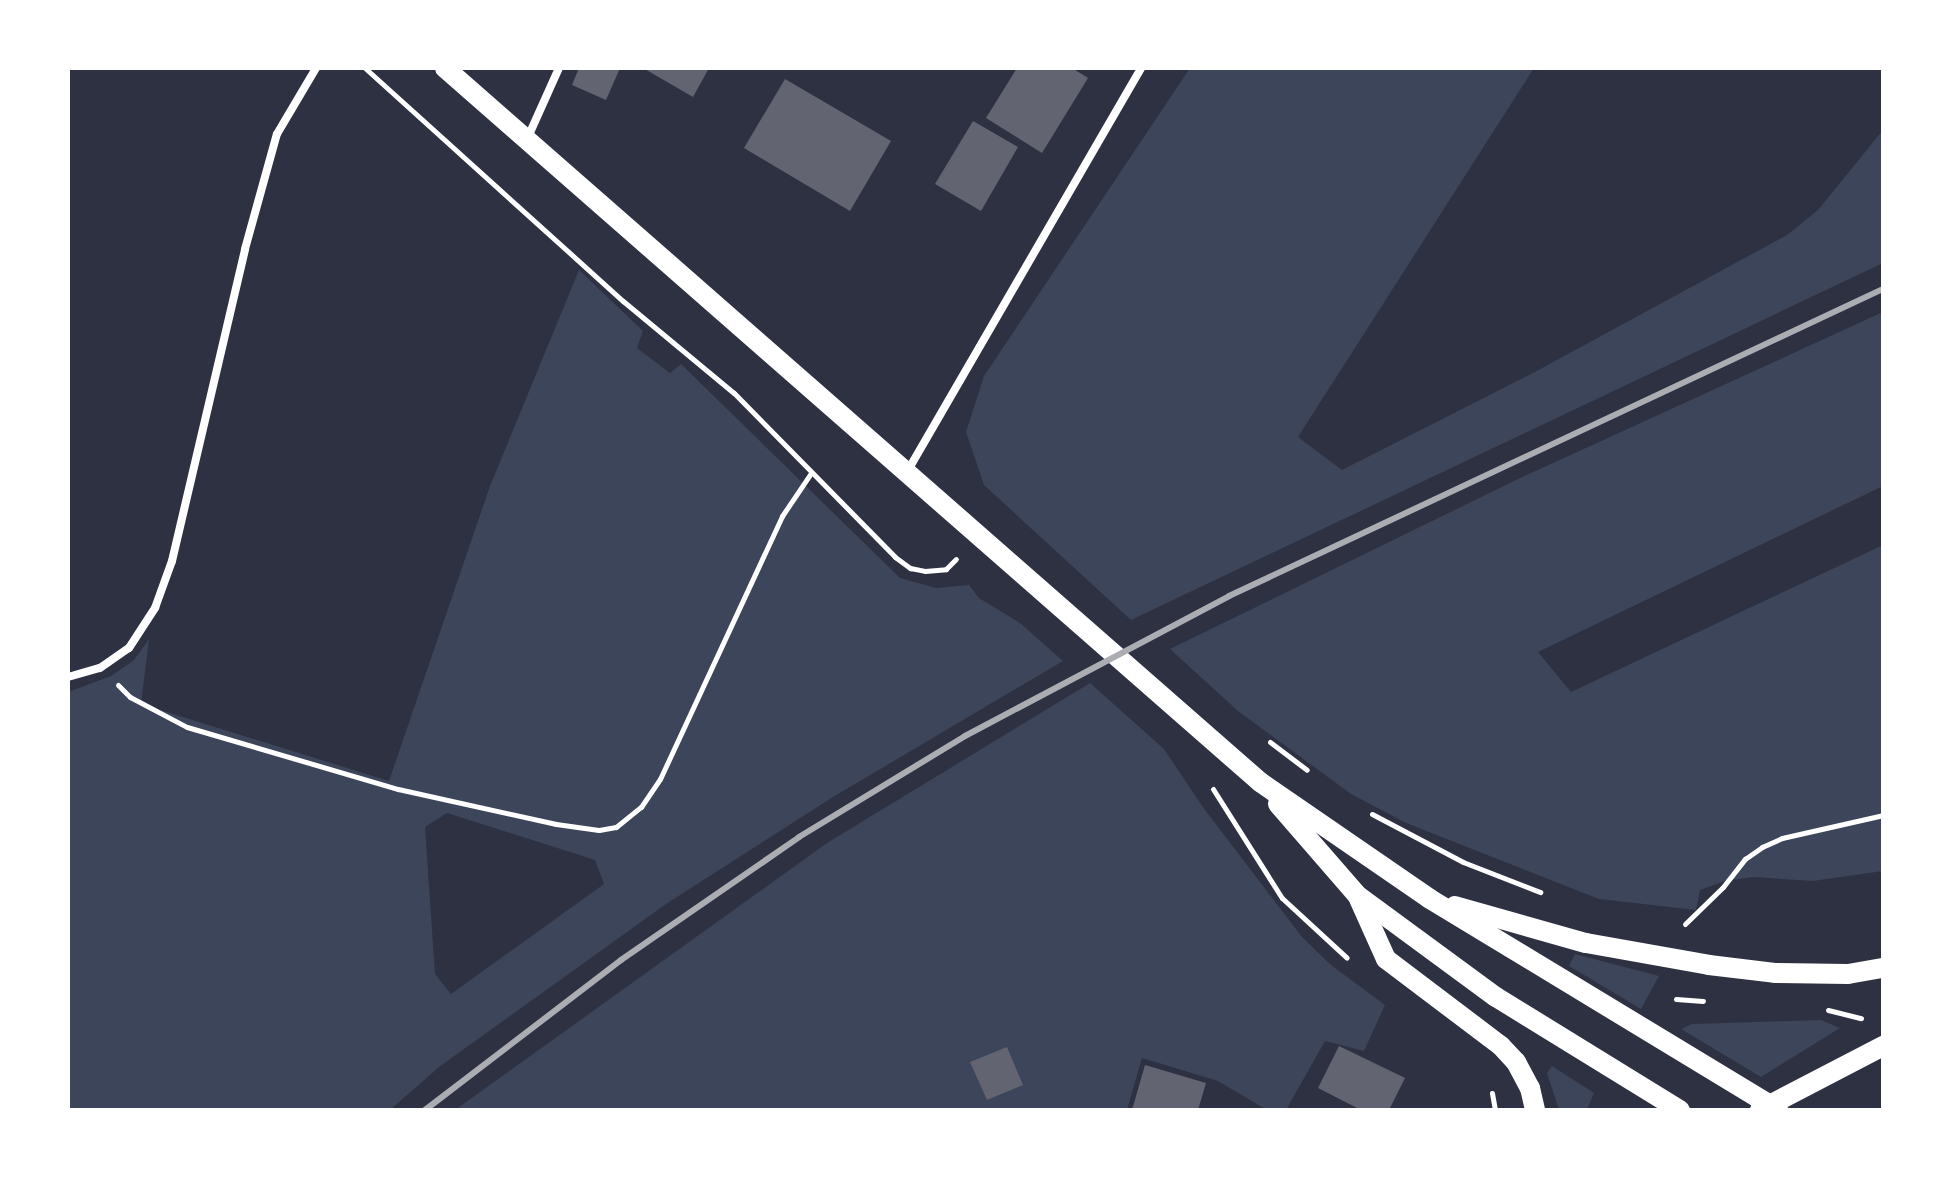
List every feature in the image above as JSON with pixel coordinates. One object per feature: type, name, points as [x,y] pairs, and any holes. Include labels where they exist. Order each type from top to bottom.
[{"type":"main road","points":[[445,68],[1260,782],[1430,899],[1769,1108],[1883,1046]]},
{"type":"main road","points":[[1260,782],[1357,895],[1496,997],[1680,1110]]},
{"type":"main road","points":[[1357,895],[1386,959],[1501,1046],[1516,1062],[1530,1088],[1535,1110]]},
{"type":"main road","points":[[1430,899],[1586,943],[1709,965],[1775,973],[1848,974],[1883,968]]},
{"type":"street","points":[[68,677],[100,668],[129,648],[160,597],[172,561],[245,249],[277,134],[316,68]]},
{"type":"street","points":[[526,141],[559,68]]},
{"type":"street","points":[[906,473],[1141,68]]},
{"type":"path","points":[[365,68],[623,301],[734,393],[811,473],[910,568],[937,571],[954,561]]},
{"type":"path","points":[[100,668],[130,697],[187,727],[398,789],[556,824],[599,830],[616,827],[641,807],[660,779],[782,516],[811,473]]},
{"type":"path","points":[[1264,737],[1311,772]]},
{"type":"path","points":[[1359,806],[1463,862],[1550,895]]},
{"type":"path","points":[[1684,934],[1685,924],[1723,887],[1745,859],[1762,847],[1782,838],[1883,815]]},
{"type":"path","points":[[1673,922],[1685,924]]},
{"type":"shaded area","points":[[1190,68],[1534,68],[1298,437],[1342,470],[1533,373],[1787,235],[1818,210],[1883,130],[1883,263],[1131,620],[984,485],[966,432],[984,376]]},
{"type":"shaded area","points":[[579,270],[643,331],[637,348],[670,373],[681,364],[900,578],[936,588],[969,585],[979,598],[1020,623],[1063,661],[833,797],[666,904],[439,1067],[390,1110],[68,1110],[68,692],[111,676],[134,660],[149,639],[141,704],[389,781],[490,486]],"holes":[[[447,813],[595,860],[604,884],[451,994],[435,974],[425,827]]]},
{"type":"shaded area","points":[[1883,312],[1883,486],[1538,652],[1571,692],[1883,545],[1883,871],[1813,881],[1754,877],[1725,881],[1700,890],[1696,910],[1599,899],[1406,823],[1351,794],[1238,711],[1170,649],[1518,479]]},
{"type":"shaded area","points":[[1090,683],[1164,749],[1205,810],[1302,937],[1331,965],[1385,1005],[1364,1051],[1325,1041],[1286,1110],[1267,1110],[1218,1081],[1142,1058],[1127,1110],[455,1110],[827,843]]},
{"type":"shaded area","points":[[1575,954],[1659,976],[1641,1009],[1569,966]]},
{"type":"shaded area","points":[[1821,1020],[1840,1028],[1761,1077],[1681,1029],[1692,1024]]},
{"type":"shaded area","points":[[1552,1066],[1594,1093],[1587,1110],[1559,1110],[1547,1073]]},
{"type":"building","points":[[579,68],[620,68],[606,100],[572,85]]},
{"type":"building","points":[[643,68],[709,68],[693,97]]},
{"type":"building","points":[[1017,68],[1072,68],[1088,78],[1042,153],[986,118]]},
{"type":"building","points":[[785,79],[891,141],[850,211],[744,148]]},
{"type":"building","points":[[973,121],[1018,147],[981,211],[935,184]]},
{"type":"building","points":[[1339,1046],[1405,1078],[1389,1110],[1361,1110],[1318,1088]]},
{"type":"building","points":[[1007,1047],[1023,1085],[987,1100],[970,1062]]},
{"type":"building","points":[[1145,1065],[1206,1083],[1198,1110],[1132,1110]]},
{"type":"railway","points":[[425,1110],[621,960],[799,837],[965,736],[1229,596],[1883,289]]}]
